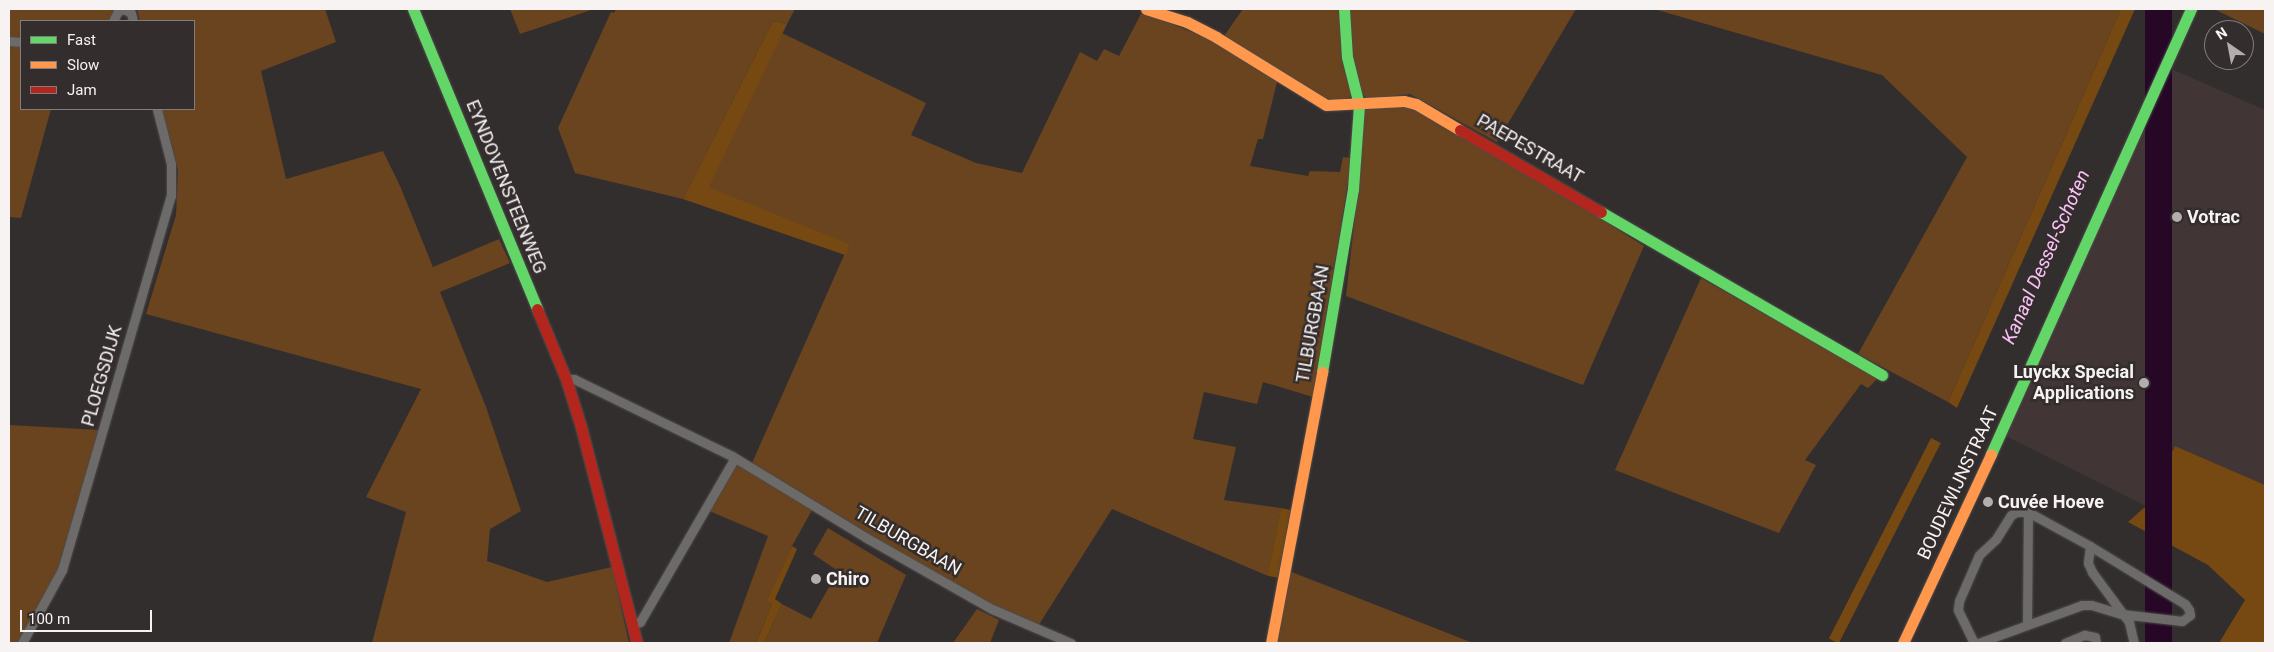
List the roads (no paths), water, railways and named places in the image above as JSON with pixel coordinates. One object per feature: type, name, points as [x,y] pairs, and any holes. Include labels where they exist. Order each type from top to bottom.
[{"type":"street","points":[[114,20],[118,11],[127,9]]},
{"type":"street","name":"EYNDOVENSTEENWEG","points":[[413,9],[566,379],[582,427],[637,643]]},
{"type":"street","name":"PAEPESTRAAT","points":[[1146,9],[1187,22],[1216,37],[1326,105],[1359,105],[1404,101],[1416,104],[1882,374]]},
{"type":"street","name":"TILBURGBAAN","points":[[1271,643],[1340,274],[1353,189],[1359,105],[1346,57],[1344,9]]},
{"type":"street","name":"BOUDEWIJNSTRAAT","points":[[1903,643],[1998,441],[2191,9]]},
{"type":"street","name":"PLOEGSDIJK","points":[[22,643],[62,570],[170,196],[171,164],[157,110]]},
{"type":"street","points":[[566,379],[574,379],[734,459],[640,622],[632,624]]},
{"type":"street","name":"TILBURGBAAN","points":[[734,459],[992,609],[1071,643]]},
{"type":"street","points":[[2017,512],[2028,512],[2090,546],[2185,604],[2190,615],[2182,621],[2121,614],[2091,605],[2082,605],[1976,643],[1958,610],[1959,601],[1979,555],[1996,539],[2011,515],[2017,512]]},
{"type":"street","points":[[2027,624],[2028,512]]},
{"type":"street","points":[[2090,546],[2088,563],[2092,572],[2121,614],[2129,622],[2134,643]]},
{"type":"street","points":[[2065,643],[2084,635],[2095,637],[2096,643]]},
{"type":"water","points":[[2145,9],[2172,9],[2172,643],[2145,643]]},
{"type":"place","name":"Votrac","points":[[2177,217]]},
{"type":"place","name":"Luyckx Special Applications","points":[[2144,383]]},
{"type":"place","name":"Cuvée Hoeve","points":[[1988,502]]},
{"type":"place","name":"Chiro","points":[[816,579]]},
{"type":"water label","name":"Kanaal Dessel-Schoten","points":[[2046,257]]}]
